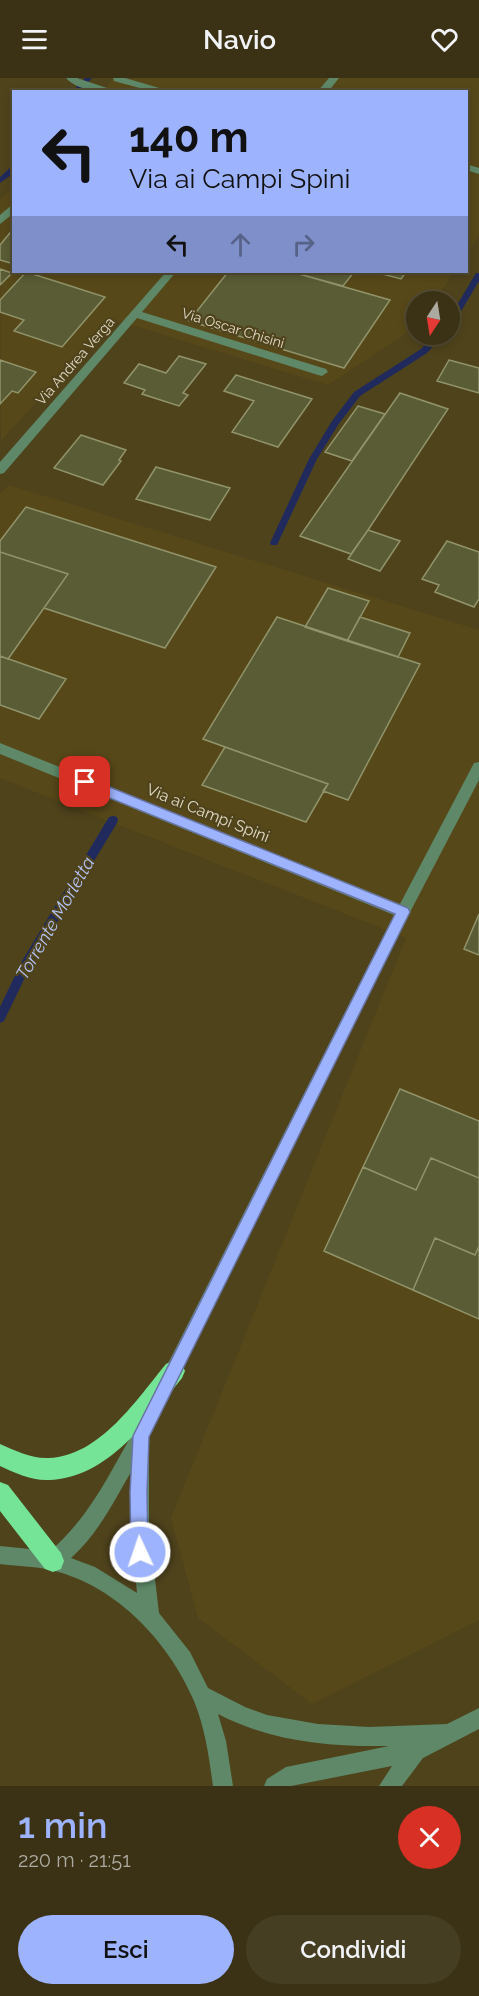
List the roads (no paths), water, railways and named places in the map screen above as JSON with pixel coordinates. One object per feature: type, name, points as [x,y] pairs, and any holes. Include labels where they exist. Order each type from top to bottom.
[{"type":"highway","points":[[0,1455],[21,1464],[49,1469],[70,1466],[88,1457],[126,1429],[174,1371]]},
{"type":"highway","points":[[0,1493],[53,1561]]},
{"type":"street","points":[[324,90],[334,78]]},
{"type":"street","points":[[117,79],[160,90]]},
{"type":"street","points":[[73,80],[106,90]]},
{"type":"street","points":[[0,221],[12,208]]},
{"type":"street","name":"Via Andrea Verga","points":[[0,470],[170,273]]},
{"type":"street","name":"Via Oscar Chisini","points":[[135,314],[322,372]]},
{"type":"street","name":"Via ai Campi Spini","points":[[0,748],[403,912]]},
{"type":"street","points":[[53,1561],[76,1541],[96,1516],[141,1436],[403,912],[475,786],[479,767]]},
{"type":"street","points":[[141,1436],[138,1534],[141,1570],[150,1616]]},
{"type":"street","points":[[0,1555],[21,1555],[53,1561],[91,1574],[117,1589],[150,1616],[180,1654],[202,1695],[217,1740],[223,1786]]},
{"type":"street","points":[[202,1695],[245,1717],[289,1729],[352,1738],[446,1734]]},
{"type":"street","points":[[274,1786],[286,1777],[416,1751],[479,1718]]},
{"type":"street","points":[[389,1786],[416,1751]]},
{"type":"waterway","points":[[77,90],[89,78]]},
{"type":"waterway","points":[[0,181],[12,171]]},
{"type":"waterway","name":"Torrente Morletta","points":[[460,306],[479,275]]},
{"type":"waterway","name":"Torrente Morletta","points":[[274,543],[313,459],[335,423],[357,394],[424,351],[430,345]]},
{"type":"waterway","name":"Torrente Morletta","points":[[0,1018],[26,964],[113,820]]}]
